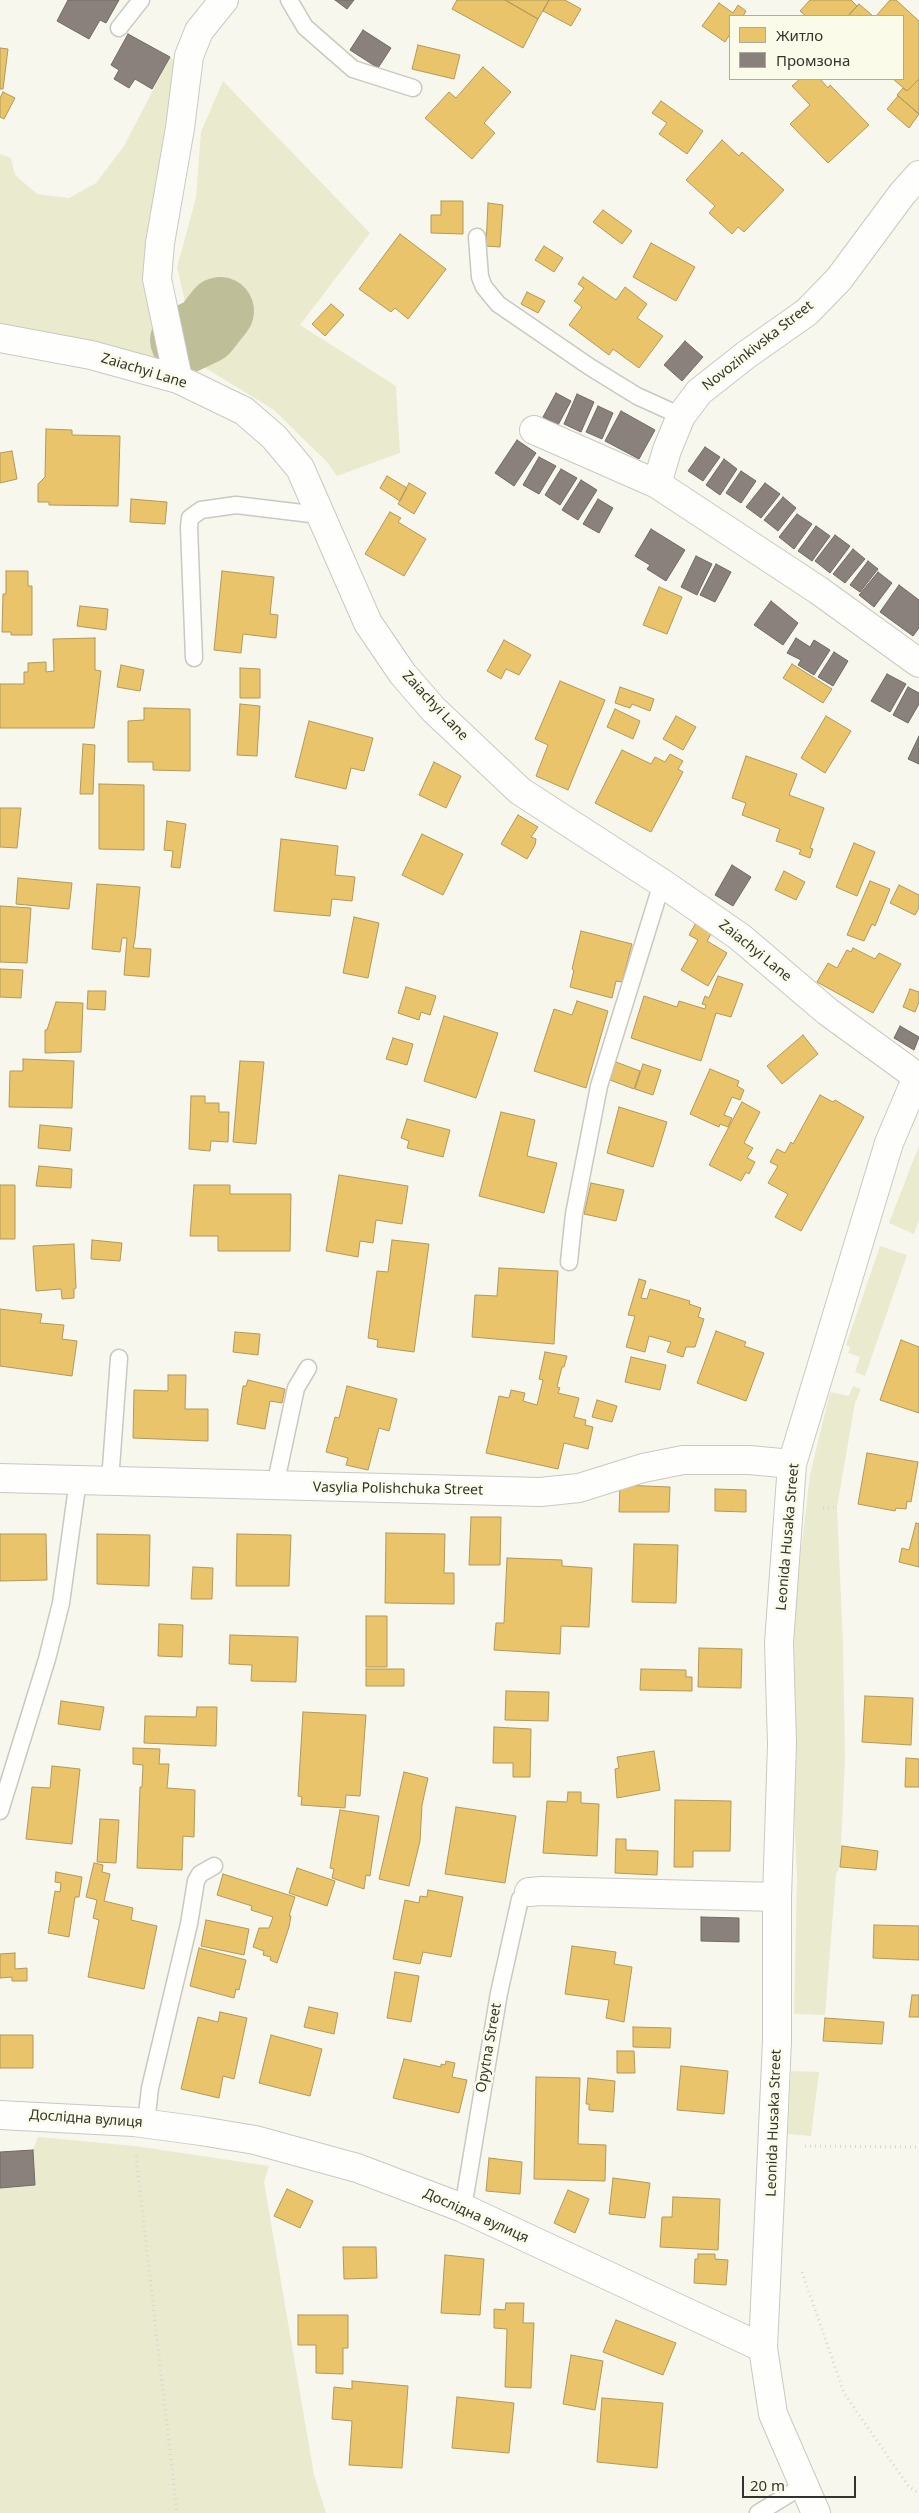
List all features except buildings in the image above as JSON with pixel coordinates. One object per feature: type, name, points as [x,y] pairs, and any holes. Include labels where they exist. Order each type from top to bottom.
[{"type":"street","points":[[178,379],[157,279],[160,243],[180,128],[189,56],[199,31],[224,0]]},
{"type":"street","name":"Novozinkivska Street","points":[[657,484],[667,450],[681,416],[699,392],[746,355],[807,312],[839,279],[902,194],[919,175]]},
{"type":"street","name":"Zaiachyi Lane","points":[[0,338],[91,355],[178,379],[244,411],[274,437],[300,468],[368,623],[402,673],[433,709],[520,791],[662,883],[740,937],[828,1012],[918,1077]]},
{"type":"street","points":[[534,430],[657,484],[818,590],[919,663]]},
{"type":"street","name":"Leonida Husaka Street","points":[[763,2348],[777,2041],[777,1897],[782,1744],[779,1644],[792,1464],[889,1143],[918,1077]]},
{"type":"street","name":"Vasylia Polishchuka Street","points":[[0,1478],[493,1492],[560,1491],[579,1488],[643,1468],[683,1460],[749,1460],[792,1464]]},
{"type":"street","points":[[529,1892],[542,1890],[777,1897]]},
{"type":"street","name":"Дослідна вулиця","points":[[0,2115],[140,2122],[255,2140],[357,2168],[463,2208],[763,2348]]},
{"type":"street","points":[[763,2348],[773,2414],[816,2513]]},
{"type":"lane","points":[[120,28],[141,0]]},
{"type":"lane","points":[[289,0],[305,27],[353,69],[413,88]]},
{"type":"lane","points":[[477,237],[480,277],[487,291],[498,304],[590,367],[637,396],[681,416]]},
{"type":"lane","points":[[194,658],[190,518],[200,510],[236,505],[319,515]]},
{"type":"lane","points":[[569,1262],[574,1214],[599,1086],[662,883]]},
{"type":"lane","points":[[110,1481],[120,1358]]},
{"type":"lane","points":[[275,1486],[296,1388],[308,1368]]},
{"type":"lane","points":[[0,1811],[47,1659],[61,1603],[78,1480]]},
{"type":"lane","points":[[140,2122],[150,2088],[189,1924],[196,1881],[200,1874],[214,1866]]},
{"type":"lane","name":"Opytna Street","points":[[463,2208],[499,1993],[520,1899],[529,1892]]},
{"type":"lane","points":[[758,2513],[804,2486]]},
{"type":"path","points":[[140,2122],[135,2146],[148,2274],[177,2513]]},
{"type":"path","points":[[773,2145],[919,2147]]},
{"type":"path","points":[[801,2271],[844,2393],[909,2487],[919,2493]]},
{"type":"green space","points":[[170,57],[180,64],[164,354],[158,360],[0,330],[0,154],[11,158],[15,175],[37,194],[69,198],[96,183],[124,146]]},
{"type":"green space","points":[[223,81],[370,233],[300,325],[396,386],[400,453],[337,476],[327,462],[274,410],[199,364],[177,267],[196,198],[201,132]]},
{"type":"green space","points":[[919,1146],[919,1220],[914,1234],[889,1223]]},
{"type":"green space","points":[[880,1246],[907,1255],[865,1376],[855,1372],[860,1357],[848,1353],[850,1347],[846,1345]]},
{"type":"green space","points":[[853,1386],[861,1389],[855,1403],[837,1507],[843,1645],[845,1758],[840,1867],[836,1874],[825,2015],[794,2014],[797,1877],[794,1812],[796,1742],[794,1637],[798,1577],[810,1475],[830,1392],[849,1396]]},
{"type":"green space","points":[[791,2071],[819,2072],[811,2136],[788,2134]]},
{"type":"green space","points":[[38,2137],[135,2146],[269,2166],[264,2182],[314,2475],[326,2513],[0,2513],[0,2188],[35,2185],[33,2150]]},
{"type":"waterway","points":[[184,340],[205,330],[220,311]]}]
